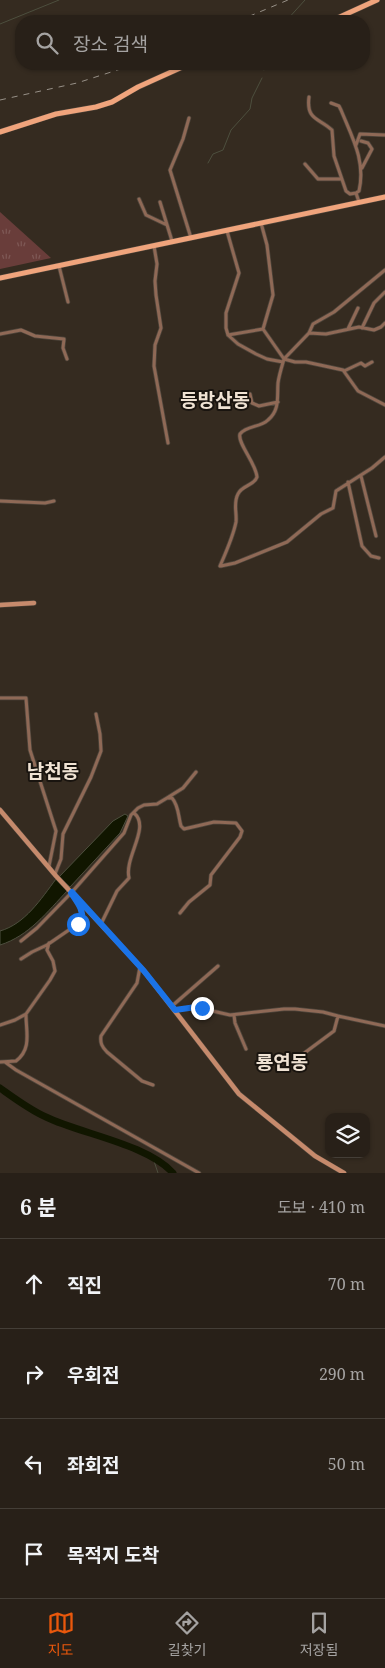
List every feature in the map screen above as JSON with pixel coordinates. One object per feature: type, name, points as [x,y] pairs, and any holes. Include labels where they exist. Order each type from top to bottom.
[{"type":"main road","points":[[345,15],[377,0]]},
{"type":"main road","points":[[0,132],[56,114],[104,105],[176,70]]},
{"type":"main road","points":[[0,278],[385,197]]},
{"type":"main road","points":[[0,605],[34,603]]},
{"type":"main road","points":[[0,810],[55,876],[140,966],[239,1094],[315,1156],[344,1173]]},
{"type":"street","points":[[309,97],[309,112],[315,120],[332,130],[334,156],[346,192],[356,193]]},
{"type":"street","points":[[331,103],[339,106],[353,142],[356,145],[361,169],[361,184],[359,191],[356,193]]},
{"type":"street","points":[[189,118],[183,140],[170,170],[176,196],[191,238]]},
{"type":"street","points":[[356,145],[360,134],[385,135]]},
{"type":"street","points":[[361,141],[368,143],[372,149],[361,169]]},
{"type":"street","points":[[305,164],[318,179],[342,179]]},
{"type":"street","points":[[356,193],[359,203]]},
{"type":"street","points":[[140,199],[146,216],[167,225]]},
{"type":"street","points":[[160,202],[172,242]]},
{"type":"street","points":[[261,223],[273,295],[263,329],[284,361]]},
{"type":"street","points":[[227,231],[239,273],[226,313],[226,328],[231,339],[267,359],[306,362],[344,371],[360,363],[365,366],[372,362]]},
{"type":"street","points":[[154,246],[157,264],[156,296],[161,328],[155,345],[154,366],[168,443]]},
{"type":"street","points":[[59,266],[68,302]]},
{"type":"street","points":[[385,270],[334,312],[313,324],[309,333],[284,361],[278,383],[278,402],[274,414],[262,424],[247,428],[240,434],[238,438],[249,454],[257,477],[253,483],[244,487],[238,493],[235,502],[234,530],[220,566],[235,564],[291,540],[320,514],[333,508],[336,491],[348,482],[361,476],[385,457]]},
{"type":"street","points":[[362,328],[374,303],[385,292]]},
{"type":"street","points":[[348,329],[358,308]]},
{"type":"street","points":[[309,333],[326,334],[348,329],[377,329],[385,323]]},
{"type":"street","points":[[228,334],[263,329]]},
{"type":"street","points":[[0,334],[21,330],[35,336],[64,339],[63,348],[67,360]]},
{"type":"street","points":[[344,371],[358,391],[385,405]]},
{"type":"street","points":[[250,394],[252,403],[256,406],[278,402]]},
{"type":"street","points":[[361,476],[376,536]]},
{"type":"street","points":[[348,482],[362,546],[371,556],[379,558]]},
{"type":"street","points":[[0,501],[46,503],[54,501]]},
{"type":"street","points":[[0,698],[26,698],[30,750],[56,831],[48,868]]},
{"type":"street","points":[[55,876],[61,859],[63,834],[91,777],[100,751],[100,734],[96,714]]},
{"type":"street","points":[[21,941],[37,928],[124,833],[134,812],[141,806],[157,804],[183,788],[196,772]]},
{"type":"street","points":[[166,798],[172,798],[176,804],[180,823],[184,829],[220,821],[236,823],[242,830],[240,837],[211,875],[210,885],[189,902],[180,913]]},
{"type":"street","points":[[101,924],[117,891],[129,878],[127,872],[131,854],[141,828],[139,817],[134,812]]},
{"type":"street","points":[[56,831],[63,834]]},
{"type":"street","points":[[21,959],[82,921],[82,912],[71,892]]},
{"type":"street","points":[[0,1025],[26,1014],[55,971],[48,950],[49,943]]},
{"type":"street","points":[[140,966],[137,983],[100,1040],[102,1047],[107,1052],[142,1081],[153,1085]]},
{"type":"street","points":[[174,1008],[218,966]]},
{"type":"street","points":[[174,1008],[196,1007],[234,1015],[284,1009],[324,1012],[385,1026]]},
{"type":"street","points":[[0,1062],[16,1061],[27,1048],[26,1014]]},
{"type":"street","points":[[234,1015],[235,1023],[246,1049]]},
{"type":"street","points":[[296,1060],[334,1031],[338,1016]]},
{"type":"street","points":[[5,1062],[96,1117],[199,1173]]},
{"type":"green space","points":[[0,212],[51,258],[0,269]]},
{"type":"shaded area","points":[[125,814],[128,816],[120,833],[70,887],[59,877],[113,821]]},
{"type":"shaded area","points":[[56,879],[68,890],[29,929],[20,936],[0,945],[0,931],[9,928],[25,917]]},
{"type":"waterway","points":[[22,15],[59,0]]},
{"type":"waterway","points":[[291,15],[305,0]]},
{"type":"waterway","points":[[0,24],[15,18]]},
{"type":"waterway","points":[[208,163],[213,154],[223,150],[231,130],[250,109],[252,98],[262,78]]},
{"type":"waterway","points":[[0,1088],[40,1114],[147,1154],[162,1163],[173,1173]]},
{"type":"waterway","points":[[153,1158],[158,1173]]},
{"type":"railway","points":[[252,15],[288,0]]},
{"type":"railway","points":[[0,100],[77,83],[117,70]]},
{"type":"district","name":"등방산동","points":[[215,400]]},
{"type":"district","name":"남천동","points":[[53,771]]},
{"type":"district","name":"룡연동","points":[[282,1062]]},
{"type":"route","points":[[78,924],[82,921],[82,912],[72,892],[144,971],[175,1010],[202,1008]]}]
